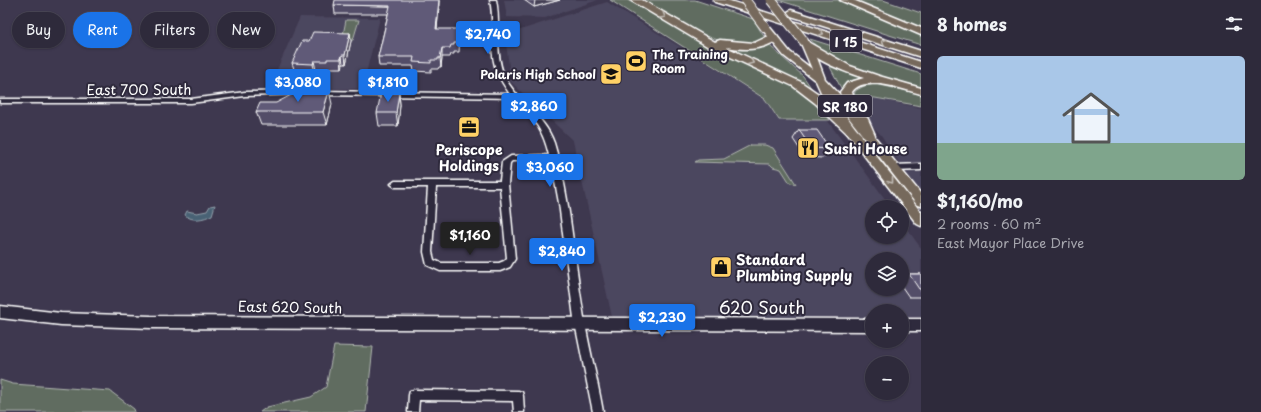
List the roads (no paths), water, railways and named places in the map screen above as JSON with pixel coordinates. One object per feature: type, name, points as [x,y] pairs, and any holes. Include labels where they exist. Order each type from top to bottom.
[{"type":"highway","points":[[635,0],[711,44],[797,84],[819,100],[856,135]]},
{"type":"highway","name":"I 15","points":[[718,0],[921,65]]},
{"type":"highway","name":"I 15","points":[[748,0],[921,54]]},
{"type":"highway","points":[[845,0],[921,32]]},
{"type":"highway","points":[[691,32],[717,42],[737,45],[760,44],[773,38]]},
{"type":"highway","points":[[805,42],[826,59],[845,68],[918,90]]},
{"type":"highway","points":[[869,135],[862,119],[848,100],[846,92],[849,87],[860,82],[875,81],[918,90]]},
{"type":"main road","name":"SR 180","points":[[745,0],[773,38],[787,54],[819,79],[841,101],[921,202]]},
{"type":"main road","name":"SR 180","points":[[771,0],[805,42],[814,58],[819,79],[830,101],[921,221]]},
{"type":"street","points":[[493,0],[498,69],[504,82],[515,96],[544,124],[554,157],[580,325],[598,412]]},
{"type":"street","name":"East 700 South","points":[[0,101],[192,101],[245,94],[277,93],[515,96]]},
{"type":"street","points":[[432,184],[428,252],[430,262],[440,267],[500,267],[511,261],[504,184],[504,166],[508,160],[554,157]]},
{"type":"street","points":[[894,168],[921,167]]},
{"type":"street","points":[[395,184],[504,184]]},
{"type":"street","name":"East 620 South","points":[[0,312],[32,317],[113,321],[580,325]]},
{"type":"street","name":"620 South","points":[[580,325],[865,325]]},
{"type":"street","points":[[909,325],[921,325]]},
{"type":"street","points":[[414,412],[414,395],[430,395],[518,396],[519,412]]},
{"type":"water","points":[[215,205],[212,215],[205,218],[191,219],[185,215],[187,211],[197,213],[207,211],[210,206]]},
{"type":"place","name":"The Training Room","points":[[636,61]]},
{"type":"place","name":"Polaris High School","points":[[611,74]]},
{"type":"place","name":"Periscope Holdings","points":[[469,127]]},
{"type":"place","name":"Sushi House","points":[[808,148]]},
{"type":"place","name":"Standard Plumbing Supply","points":[[721,267]]}]
